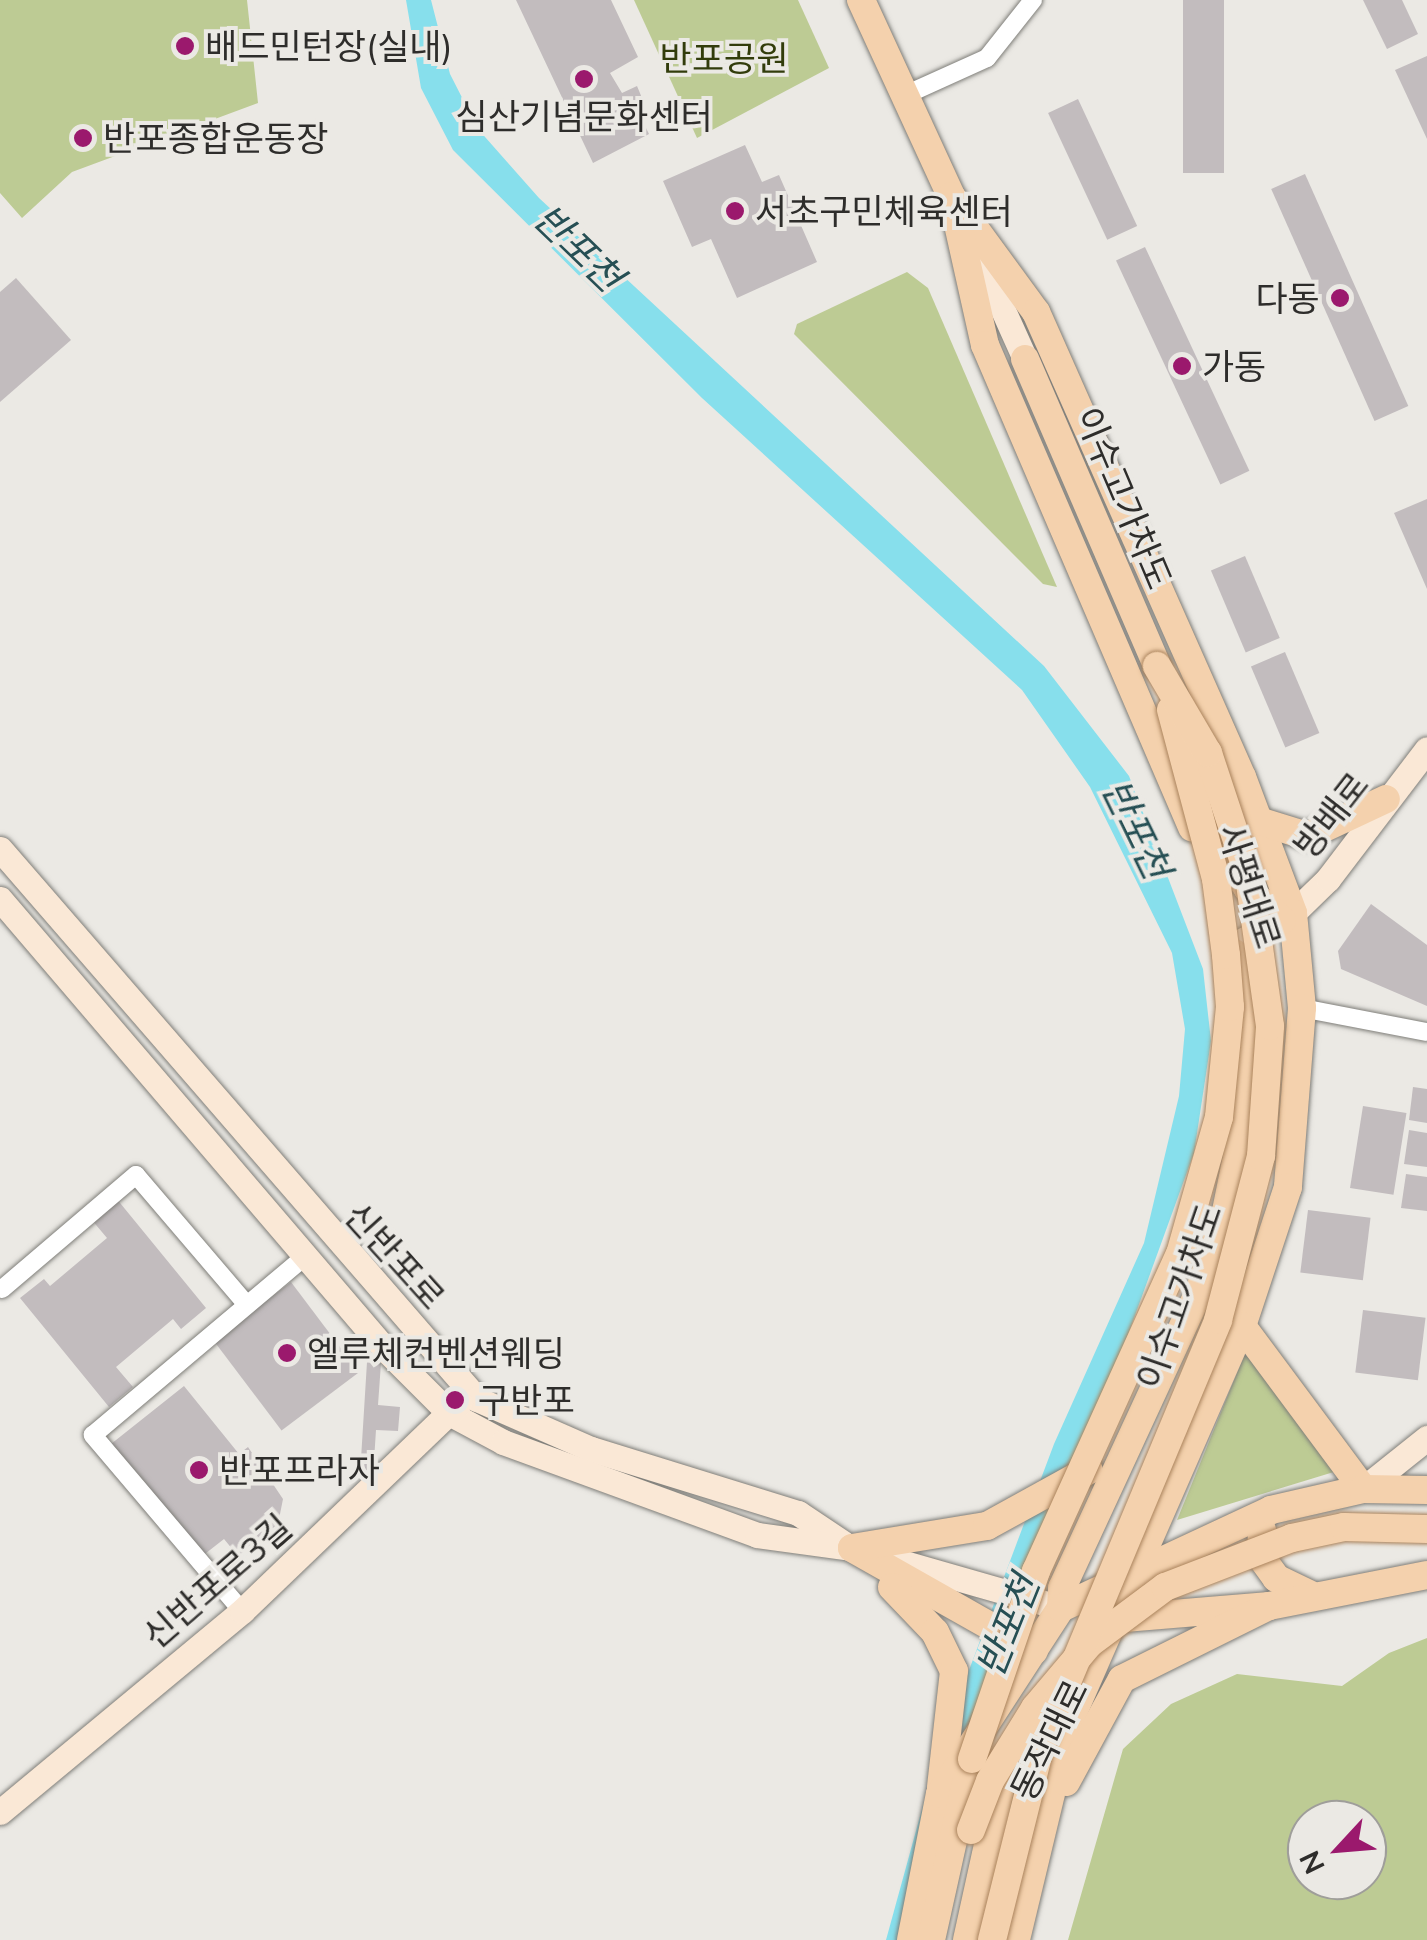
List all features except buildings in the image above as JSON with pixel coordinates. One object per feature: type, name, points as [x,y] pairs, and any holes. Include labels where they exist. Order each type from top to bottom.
[{"type":"main road","name":"사평대로","points":[[861,0],[1025,359]]},
{"type":"main road","name":"사평대로","points":[[951,196],[985,345],[1170,772],[1232,946],[1249,1014],[1244,1122],[1226,1212],[1200,1288],[1094,1514],[1062,1598]]},
{"type":"main road","name":"사평대로","points":[[951,196],[1036,312],[1242,777],[1288,916],[1302,1008],[1288,1187],[1242,1326],[1138,1566]]},
{"type":"main road","name":"이수고가차도","points":[[992,1940],[1041,1744],[1218,1320],[1261,1156],[1270,1026],[1249,877],[1208,753],[1157,666],[1025,359]]},
{"type":"main road","name":"이수고가차도","points":[[931,1940],[972,1759],[1036,1570],[1180,1254],[1219,1117],[1230,1007],[1216,879],[1157,666]]},
{"type":"main road","name":"방배로","points":[[1232,946],[1288,916],[1427,749]]},
{"type":"main road","points":[[1170,772],[1248,889],[1288,916]]},
{"type":"main road","points":[[1192,807],[1221,826],[1231,822],[1242,814],[1242,777]]},
{"type":"main road","points":[[1259,820],[1307,836],[1386,800]]},
{"type":"main road","name":"신반포로","points":[[0,849],[470,1391],[499,1413],[591,1449],[798,1513],[852,1548]]},
{"type":"main road","name":"신반포로","points":[[0,899],[449,1413],[503,1442],[757,1535],[852,1548],[1030,1600],[1062,1598]]},
{"type":"main road","points":[[1242,1326],[1362,1489]]},
{"type":"main road","name":"신반포로3길","points":[[0,1812],[242,1611],[470,1391]]},
{"type":"main road","points":[[1362,1489],[1427,1438]]},
{"type":"main road","points":[[852,1548],[987,1526],[1070,1481],[1127,1443]]},
{"type":"main road","points":[[1062,1598],[1271,1510],[1362,1489],[1427,1490]]},
{"type":"main road","points":[[1271,1510],[1259,1536],[1262,1557],[1276,1578],[1313,1596]]},
{"type":"main road","name":"동작대로","points":[[949,1940],[971,1830],[990,1781],[1036,1708],[1090,1644],[1165,1588],[1292,1538],[1344,1527],[1427,1530]]},
{"type":"main road","points":[[852,1548],[1028,1648],[966,1940]]},
{"type":"main road","points":[[852,1548],[936,1632],[954,1671],[940,1794]]},
{"type":"main road","name":"동작대로","points":[[1016,1940],[1026,1875],[1067,1727],[1138,1566]]},
{"type":"main road","name":"동작대로","points":[[911,1940],[940,1794],[1062,1598],[1112,1619],[1269,1606],[1427,1576]]},
{"type":"main road","name":"동작대로","points":[[1026,1875],[1100,1706],[1122,1679],[1269,1606]]},
{"type":"street","points":[[903,96],[987,58],[1033,0]]},
{"type":"street","points":[[1302,1008],[1427,1032]]},
{"type":"street","points":[[2,1288],[136,1176],[246,1304]]},
{"type":"street","points":[[242,1611],[93,1435],[307,1255]]},
{"type":"green space","name":"반포종합운동장","points":[[0,0],[247,0],[258,103],[72,172],[22,218],[0,193]]},
{"type":"green space","name":"반포공원","points":[[634,0],[798,0],[829,68],[697,138]]},
{"type":"green space","points":[[907,272],[928,288],[1057,587],[1043,584],[794,334],[797,324]]},
{"type":"green space","points":[[1248,1346],[1337,1471],[1177,1520]]},
{"type":"green space","points":[[1427,1638],[1427,1940],[1068,1940],[1123,1749],[1171,1704],[1237,1674],[1342,1686],[1389,1653]]},
{"type":"water","name":"반포천","points":[[406,0],[431,0],[450,74],[478,129],[539,198],[1044,666],[1129,776],[1203,969],[1211,1041],[1194,1153],[908,1940],[886,1940],[936,1758],[1054,1444],[1144,1243],[1179,1096],[1185,1029],[1172,953],[1090,787],[1022,690],[702,398],[453,150],[421,88]]},
{"type":"place","name":"배드민턴장(실내)","points":[[185,46]]},
{"type":"place","name":"심산기념문화센터","points":[[584,79]]},
{"type":"place","name":"반포종합운동장","points":[[83,138]]},
{"type":"place","name":"서초구민체육센터","points":[[735,211]]},
{"type":"place","name":"다동","points":[[1340,298]]},
{"type":"place","name":"가동","points":[[1182,366]]},
{"type":"place","name":"엘루체컨벤션웨딩","points":[[287,1353]]},
{"type":"place","name":"구반포","points":[[455,1400]]},
{"type":"place","name":"반포프라자","points":[[199,1470]]}]
